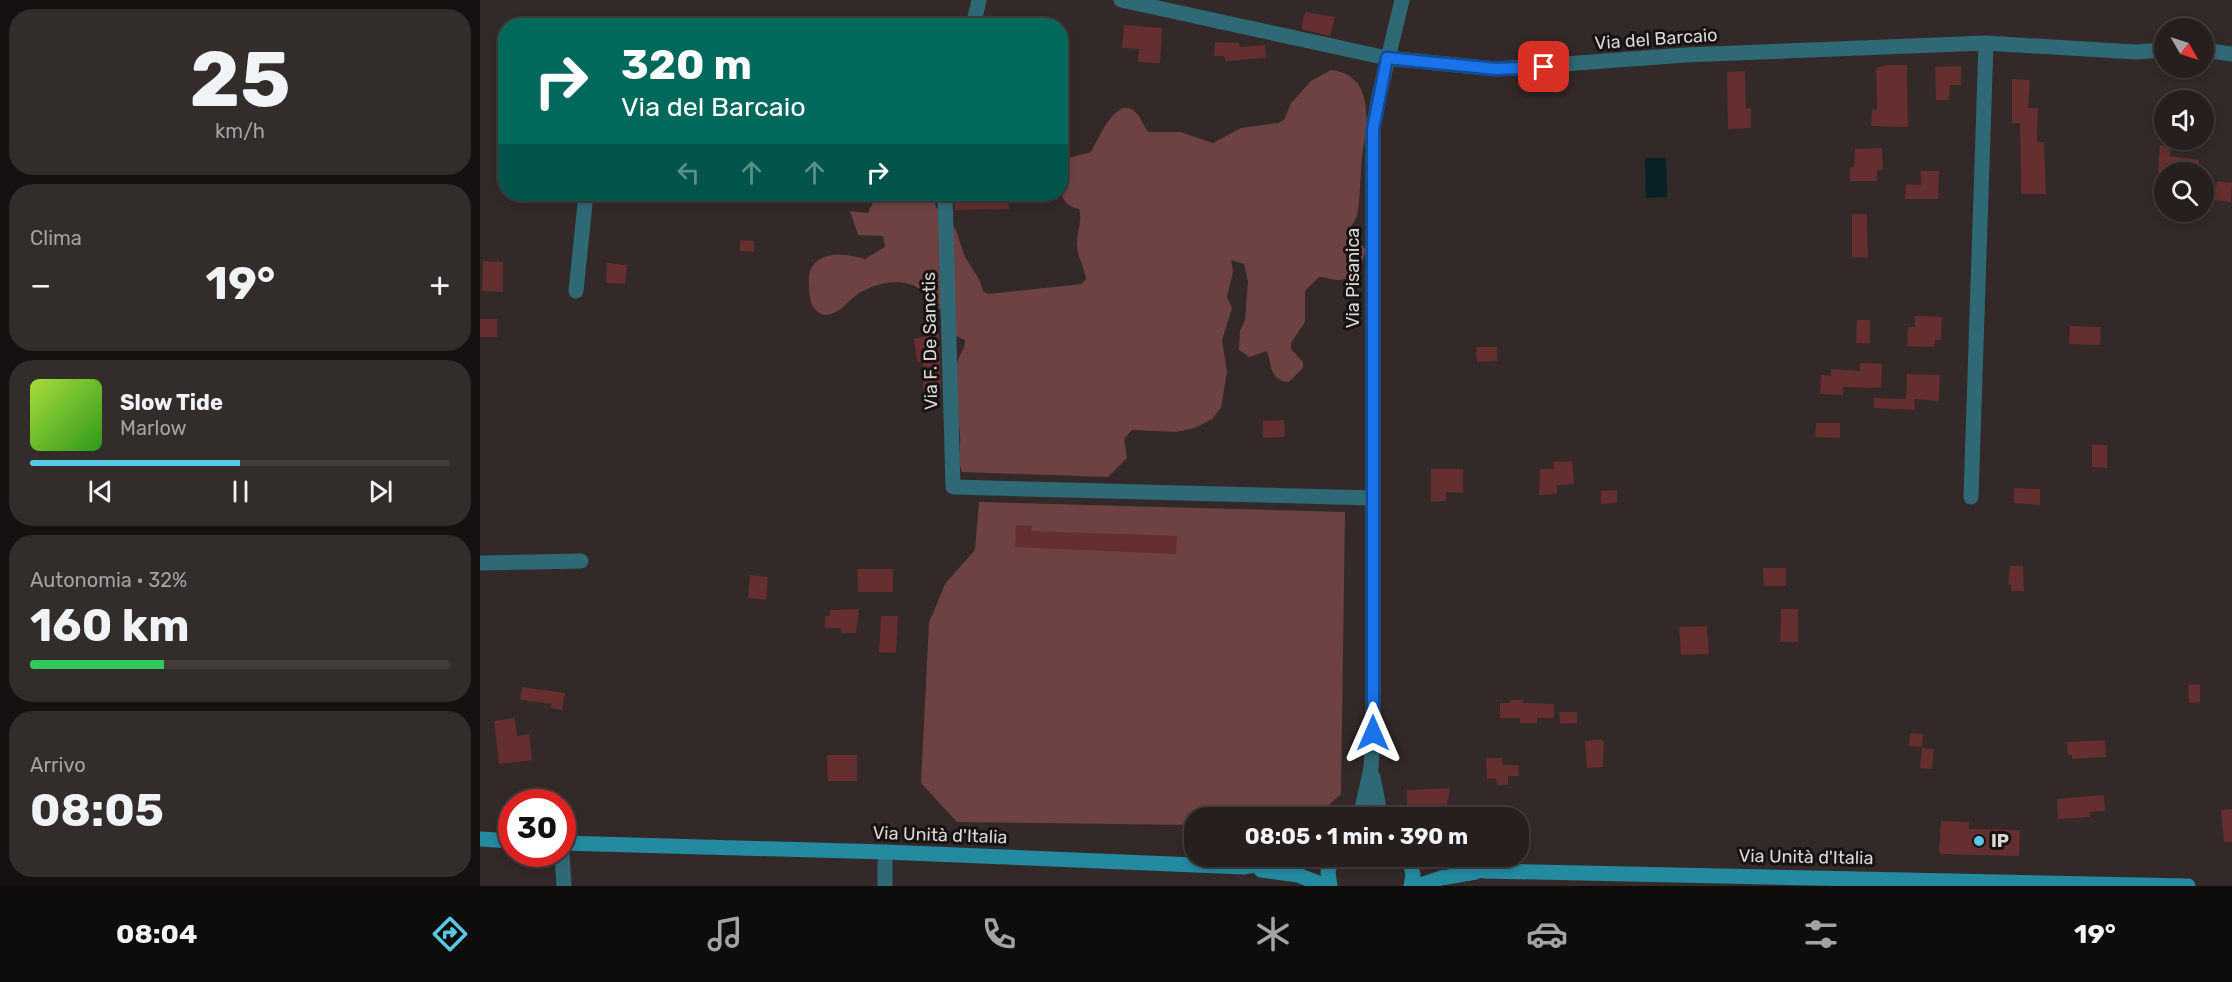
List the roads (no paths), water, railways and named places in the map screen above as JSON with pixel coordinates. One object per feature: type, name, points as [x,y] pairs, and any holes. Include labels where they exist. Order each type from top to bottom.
[{"type":"main road","points":[[480,839],[498,840]]},
{"type":"main road","name":"Via Unità d'Italia","points":[[576,843],[885,852],[1184,865]]},
{"type":"main road","points":[[1243,867],[1298,875],[1328,886],[1329,867]]},
{"type":"main road","points":[[1411,867],[1413,875],[1411,886]]},
{"type":"main road","name":"Via Unità d'Italia","points":[[1469,867],[1485,871],[2188,886]]},
{"type":"main road","points":[[1417,886],[1441,878],[1485,871]]},
{"type":"street","points":[[975,18],[979,0]]},
{"type":"street","name":"Via del Barcaio","points":[[1121,0],[1387,58],[1496,69],[1685,55],[1986,43],[2135,52],[2154,51]]},
{"type":"street","name":"Via Pisanica","points":[[1379,807],[1371,768],[1373,129],[1387,58],[1402,0]]},
{"type":"street","points":[[1971,497],[1986,43]]},
{"type":"street","points":[[2214,51],[2232,54]]},
{"type":"street","points":[[576,291],[585,201]]},
{"type":"street","name":"Via F. De Sanctis","points":[[945,201],[953,487],[1373,498]]},
{"type":"street","points":[[480,563],[581,561]]},
{"type":"street","name":"Via Pisanica","points":[[1362,807],[1371,768]]},
{"type":"street","points":[[885,852],[885,886]]},
{"type":"street","points":[[563,867],[564,886]]},
{"type":"water","points":[[1645,158],[1666,158],[1667,197],[1646,198]]},
{"type":"place","name":"IP","points":[[1979,841]]}]
